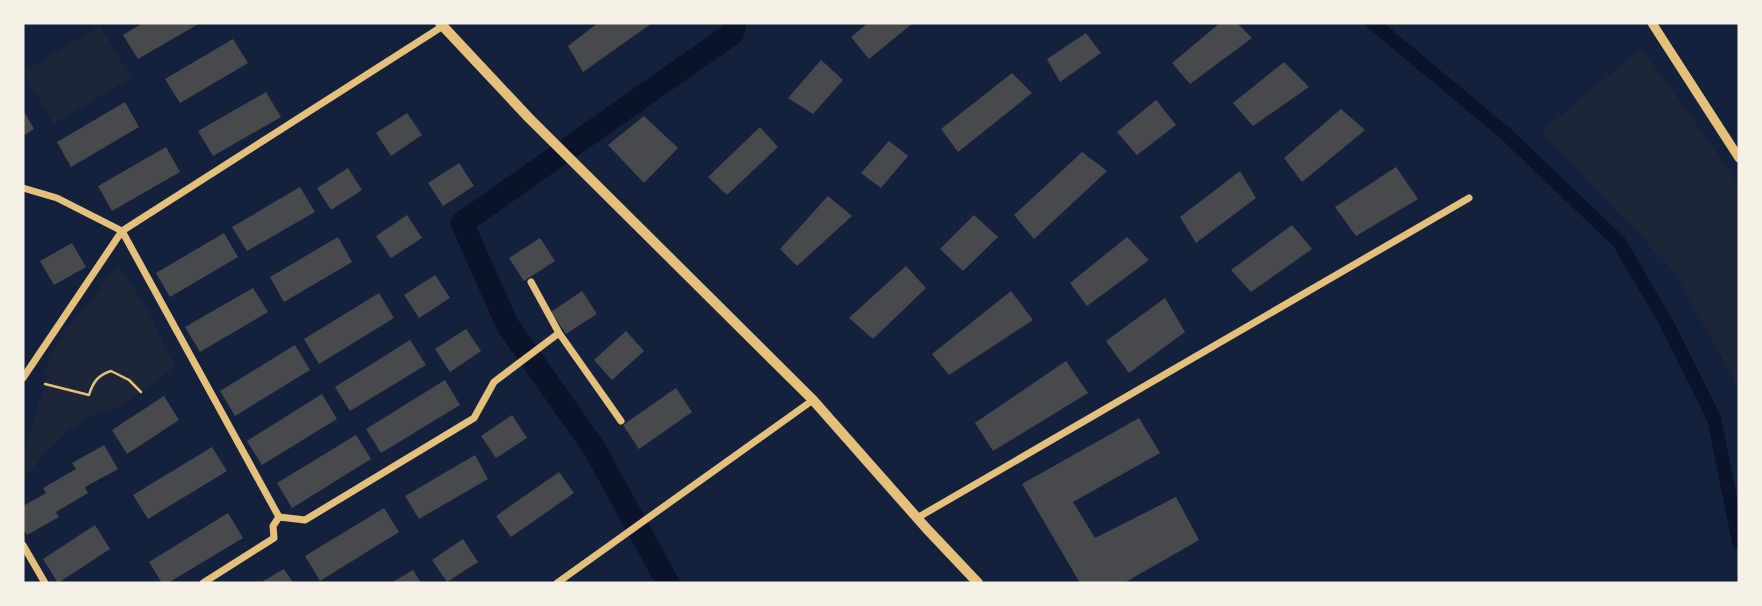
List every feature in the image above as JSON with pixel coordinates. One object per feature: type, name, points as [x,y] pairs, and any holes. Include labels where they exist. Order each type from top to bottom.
[{"type":"main road","points":[[442,24],[529,118],[813,400],[978,583]]},
{"type":"street","points":[[1652,23],[1739,158]]},
{"type":"street","points":[[23,378],[122,231],[442,24]]},
{"type":"street","points":[[23,188],[57,198],[122,231],[279,517]]},
{"type":"street","points":[[917,518],[1469,198]]},
{"type":"street","points":[[531,282],[559,333],[621,421]]},
{"type":"street","points":[[279,517],[305,520],[474,418],[494,382],[559,333]]},
{"type":"street","points":[[557,583],[813,400]]},
{"type":"street","points":[[203,583],[274,538],[273,526],[279,517]]},
{"type":"street","points":[[23,545],[45,583]]},
{"type":"path","points":[[46,384],[89,395],[98,377],[111,372],[129,380],[141,392]]},
{"type":"shaded area","points":[[100,26],[131,78],[54,124],[23,72]]},
{"type":"shaded area","points":[[1641,48],[1716,151],[1739,188],[1739,397],[1734,379],[1673,270],[1541,132]]},
{"type":"shaded area","points":[[118,265],[148,312],[176,365],[130,400],[113,409],[92,415],[72,428],[23,478],[23,455],[45,384],[49,358],[68,326]]},
{"type":"building","points":[[143,23],[200,23],[138,59],[123,35]]},
{"type":"building","points":[[598,23],[652,23],[583,72],[568,46]]},
{"type":"building","points":[[868,23],[913,23],[869,59],[851,37]]},
{"type":"building","points":[[1220,23],[1237,23],[1252,38],[1190,84],[1172,63]]},
{"type":"building","points":[[1086,33],[1101,53],[1060,82],[1047,59]]},
{"type":"building","points":[[233,39],[248,63],[180,103],[165,79]]},
{"type":"building","points":[[821,60],[843,80],[813,114],[788,98]]},
{"type":"building","points":[[1284,62],[1309,87],[1253,126],[1233,103]]},
{"type":"building","points":[[1012,73],[1032,93],[958,152],[941,129]]},
{"type":"building","points":[[266,92],[281,117],[213,156],[198,131]]},
{"type":"building","points":[[1156,100],[1176,125],[1137,155],[1117,132]]},
{"type":"building","points":[[125,102],[139,127],[71,167],[57,142]]},
{"type":"building","points":[[1341,109],[1365,130],[1302,182],[1284,158]]},
{"type":"building","points":[[23,110],[34,129],[23,136]]},
{"type":"building","points":[[407,113],[422,135],[391,156],[376,133]]},
{"type":"building","points":[[644,116],[678,148],[644,183],[608,145]]},
{"type":"building","points":[[760,127],[778,147],[727,195],[708,177]]},
{"type":"building","points":[[889,141],[908,156],[881,188],[861,173]]},
{"type":"building","points":[[166,147],[180,172],[112,211],[98,186]]},
{"type":"building","points":[[1082,152],[1107,171],[1034,239],[1014,215]]},
{"type":"building","points":[[459,163],[474,186],[443,206],[428,183]]},
{"type":"building","points":[[1396,167],[1418,199],[1356,236],[1335,207]]},
{"type":"building","points":[[348,168],[362,190],[331,210],[317,188]]},
{"type":"building","points":[[1240,171],[1256,198],[1196,243],[1180,217]]},
{"type":"building","points":[[300,187],[315,212],[247,251],[232,227]]},
{"type":"building","points":[[828,196],[852,216],[797,266],[780,249]]},
{"type":"building","points":[[407,215],[422,238],[391,258],[376,236]]},
{"type":"building","points":[[974,215],[998,237],[963,271],[940,249]]},
{"type":"building","points":[[1292,225],[1312,249],[1251,292],[1231,270]]},
{"type":"building","points":[[224,233],[238,257],[170,297],[156,273]]},
{"type":"building","points":[[338,237],[352,262],[284,302],[270,277]]},
{"type":"building","points":[[1127,237],[1149,260],[1087,306],[1070,283]]},
{"type":"building","points":[[540,238],[555,261],[524,281],[509,258]]},
{"type":"building","points":[[72,243],[86,267],[54,285],[40,261]]},
{"type":"building","points":[[906,266],[926,288],[873,339],[849,318]]},
{"type":"building","points":[[435,275],[450,298],[419,318],[404,295]]},
{"type":"building","points":[[253,288],[268,312],[200,352],[185,327]]},
{"type":"building","points":[[582,291],[597,314],[566,334],[551,312]]},
{"type":"building","points":[[1011,291],[1033,320],[949,375],[932,354]]},
{"type":"building","points":[[379,293],[394,318],[319,364],[304,339]]},
{"type":"building","points":[[1165,298],[1185,332],[1129,373],[1106,341]]},
{"type":"building","points":[[466,329],[481,351],[450,372],[435,349]]},
{"type":"building","points":[[626,331],[644,351],[612,380],[594,360]]},
{"type":"building","points":[[410,340],[426,365],[350,411],[335,387]]},
{"type":"building","points":[[295,345],[310,370],[235,416],[220,391]]},
{"type":"building","points":[[1066,361],[1088,393],[993,451],[975,423]]},
{"type":"building","points":[[445,380],[460,405],[381,453],[366,429]]},
{"type":"building","points":[[676,388],[692,412],[639,449],[623,425]]},
{"type":"building","points":[[322,394],[337,419],[262,465],[247,441]]},
{"type":"building","points":[[164,396],[179,420],[127,454],[112,430]]},
{"type":"building","points":[[512,415],[527,438],[496,458],[481,436]]},
{"type":"building","points":[[1139,418],[1160,453],[1073,502],[1095,538],[1176,497],[1199,540],[1124,583],[1080,583],[1022,484]]},
{"type":"building","points":[[356,435],[371,459],[292,508],[277,483]]},
{"type":"building","points":[[104,445],[118,469],[85,487],[88,493],[56,512],[59,517],[27,535],[23,528],[23,506],[46,493],[43,488],[76,469],[72,463]]},
{"type":"building","points":[[212,447],[227,471],[148,519],[133,495]]},
{"type":"building","points":[[475,455],[488,479],[419,519],[405,496]]},
{"type":"building","points":[[559,472],[574,493],[511,537],[496,516]]},
{"type":"building","points":[[384,508],[399,532],[320,581],[305,556]]},
{"type":"building","points":[[228,513],[243,538],[168,583],[162,583],[149,562]]},
{"type":"building","points":[[95,525],[110,549],[58,583],[43,559]]},
{"type":"building","points":[[463,539],[478,562],[447,582],[432,560]]},
{"type":"building","points":[[284,569],[293,583],[260,583]]},
{"type":"building","points":[[413,570],[421,583],[391,583]]},
{"type":"waterway","points":[[668,583],[594,448],[508,326],[462,223],[733,33],[735,23]]},
{"type":"waterway","points":[[1373,23],[1506,134],[1619,242],[1667,324],[1714,418],[1739,542]]}]
